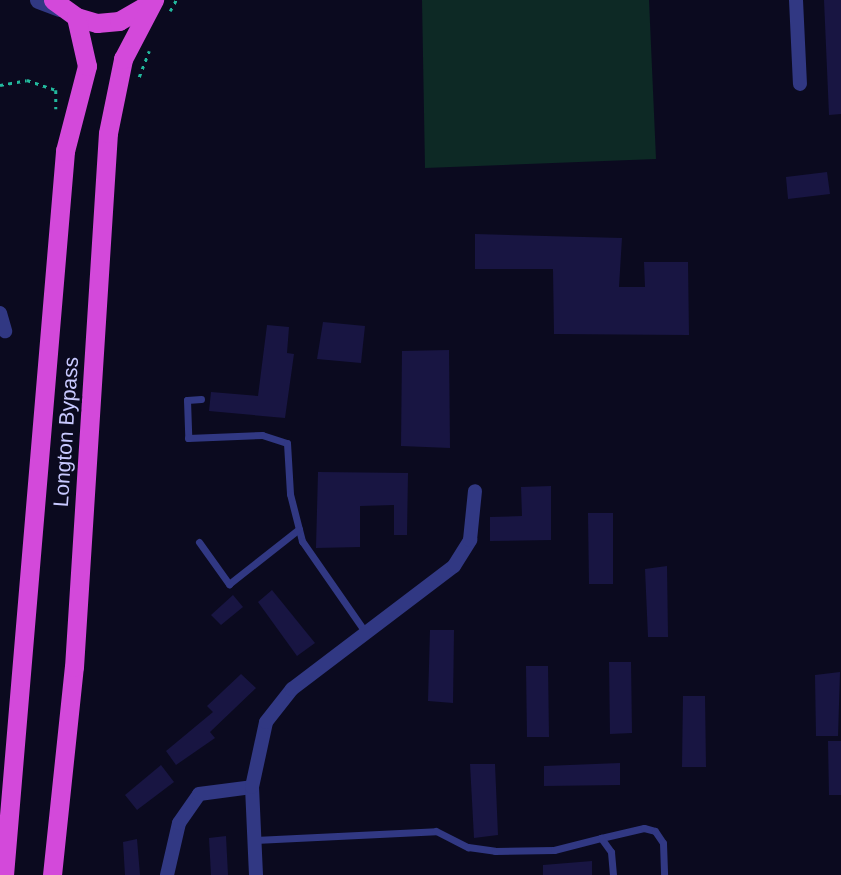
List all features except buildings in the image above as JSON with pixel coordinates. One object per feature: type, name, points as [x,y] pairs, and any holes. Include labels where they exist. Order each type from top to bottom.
[{"type":"highway","points":[[63,8],[97,23],[119,21],[153,0]]},
{"type":"highway","name":"Longton Bypass","points":[[52,875],[74,667],[108,133],[123,59],[153,0]]},
{"type":"highway","name":"Longton Bypass","points":[[4,875],[65,152],[87,66],[63,8]]},
{"type":"street","points":[[39,0],[63,8]]},
{"type":"street","points":[[796,0],[800,84]]},
{"type":"street","points":[[0,313],[5,331]]},
{"type":"street","points":[[256,875],[252,787],[266,722],[292,688],[454,566],[470,540],[475,491]]},
{"type":"street","points":[[167,875],[179,823],[199,794],[252,787]]},
{"type":"lane","points":[[201,399],[187,400],[188,438],[262,435],[287,443],[290,494],[302,541],[366,633]]},
{"type":"lane","points":[[199,542],[229,584],[299,529]]},
{"type":"lane","points":[[254,840],[436,831],[468,847],[495,851],[555,850],[644,828],[655,831],[663,843],[664,875]]},
{"type":"lane","points":[[601,838],[611,852],[613,875]]},
{"type":"path","points":[[166,18],[176,0]]},
{"type":"path","points":[[134,90],[153,40]]},
{"type":"path","points":[[0,85],[27,80],[56,90],[56,105]]},
{"type":"green space","points":[[422,0],[649,0],[656,159],[425,168]]}]
